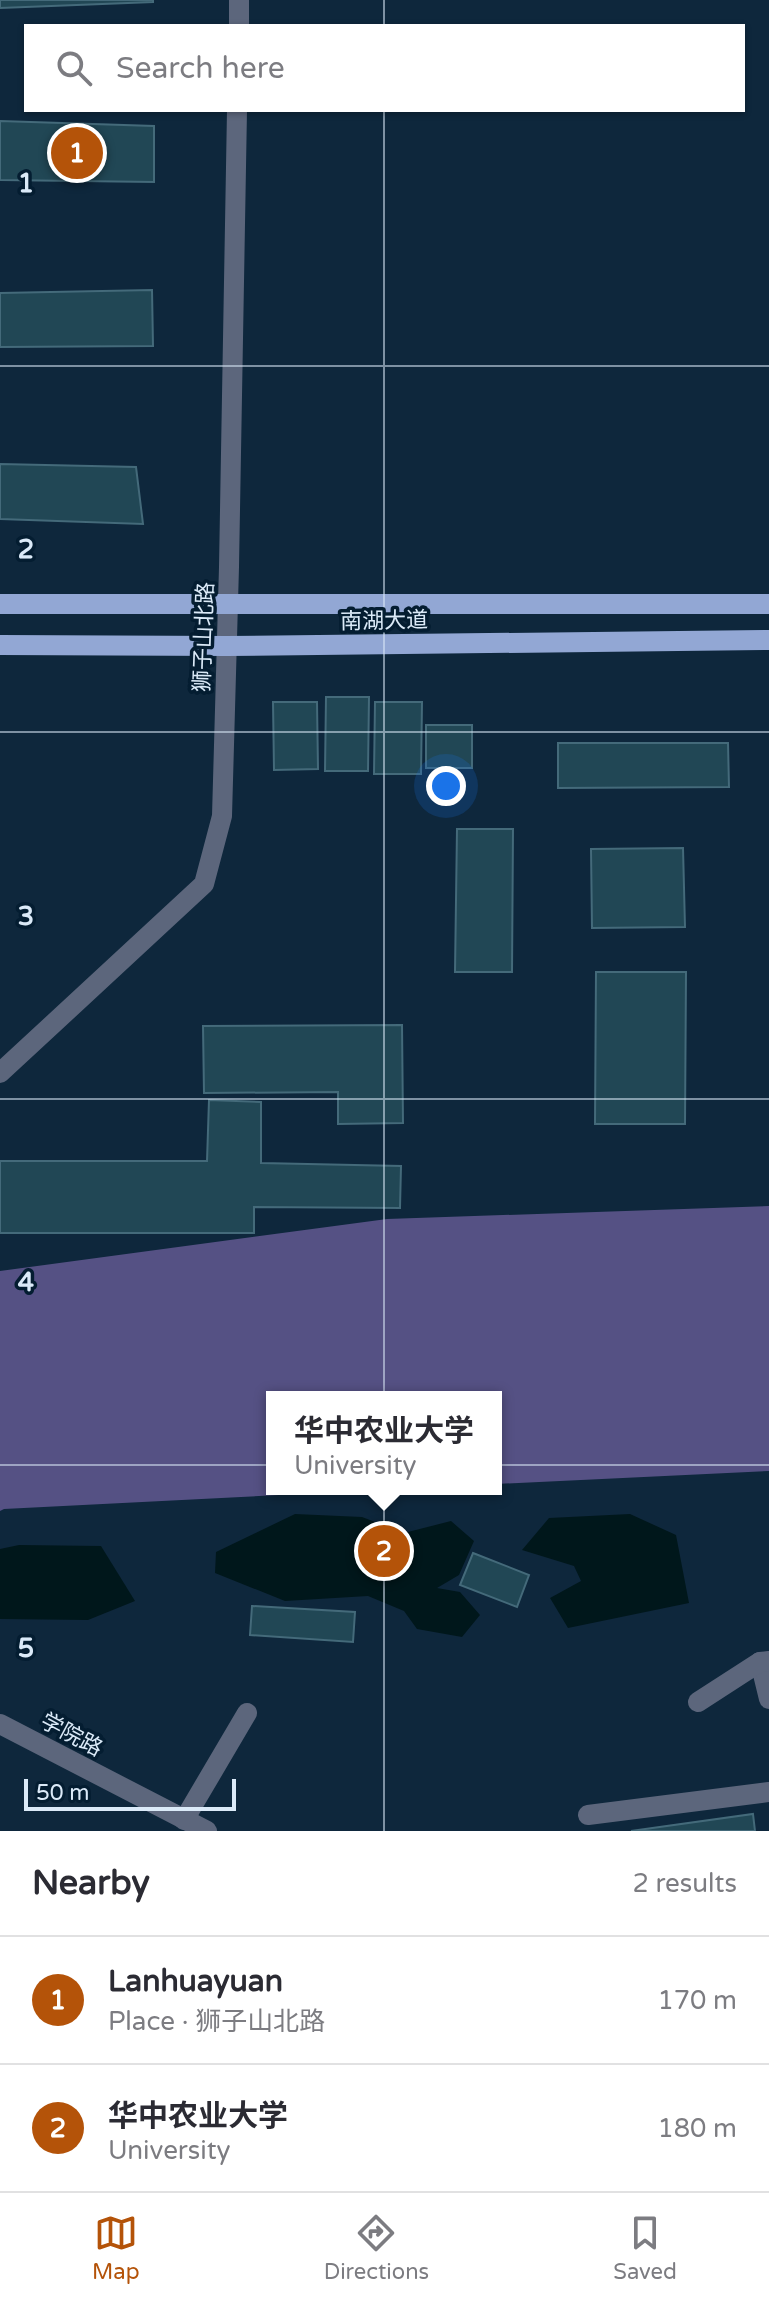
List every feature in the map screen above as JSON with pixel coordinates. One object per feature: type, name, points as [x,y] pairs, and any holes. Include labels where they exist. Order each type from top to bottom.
[{"type":"main road","name":"南湖大道","points":[[0,604],[769,604]]},
{"type":"main road","name":"南湖大道","points":[[0,645],[227,646],[769,640]]},
{"type":"street","points":[[239,0],[239,24]]},
{"type":"street","name":"狮子山北路","points":[[0,1073],[204,884],[222,816],[237,112]]},
{"type":"street","points":[[698,1702],[764,1661],[769,1699]]},
{"type":"street","points":[[184,1820],[247,1713]]},
{"type":"street","name":"学院路","points":[[0,1724],[207,1831]]},
{"type":"street","points":[[588,1815],[769,1792]]},
{"type":"shaded area","points":[[769,1206],[769,1471],[502,1484],[502,1391],[266,1391],[266,1495],[280,1495],[0,1511],[0,1271],[387,1219]]},
{"type":"shaded area","points":[[295,1514],[362,1517],[404,1533],[451,1521],[474,1541],[459,1575],[437,1588],[460,1592],[480,1615],[462,1637],[417,1629],[404,1611],[368,1596],[285,1601],[215,1573],[216,1552]]},
{"type":"shaded area","points":[[630,1514],[676,1535],[689,1603],[568,1628],[550,1598],[581,1581],[574,1566],[522,1550],[549,1518]]},
{"type":"shaded area","points":[[19,1545],[101,1546],[135,1601],[88,1620],[0,1619],[0,1549]]},
{"type":"building","points":[[0,0],[153,0],[153,2],[0,8]]},
{"type":"building","points":[[0,121],[154,126],[154,182],[0,180]]},
{"type":"building","points":[[152,290],[153,346],[0,347],[0,293]]},
{"type":"building","points":[[0,464],[136,467],[143,524],[0,519]]},
{"type":"building","points":[[326,697],[369,697],[368,771],[325,771]]},
{"type":"building","points":[[273,702],[317,702],[318,769],[274,770]]},
{"type":"building","points":[[375,702],[422,702],[421,774],[374,774]]},
{"type":"building","points":[[426,725],[472,725],[472,768],[426,768]]},
{"type":"building","points":[[558,743],[728,743],[729,787],[558,788]]},
{"type":"building","points":[[457,829],[513,829],[512,972],[455,972]]},
{"type":"building","points":[[683,848],[685,927],[592,928],[591,849]]},
{"type":"building","points":[[596,972],[686,972],[685,1124],[595,1124]]},
{"type":"building","points":[[402,1025],[403,1123],[338,1124],[338,1092],[204,1093],[203,1026]]},
{"type":"building","points":[[209,1100],[261,1102],[261,1163],[401,1166],[400,1208],[254,1207],[254,1233],[0,1233],[0,1161],[207,1161]]},
{"type":"building","points":[[473,1553],[529,1575],[517,1607],[460,1585]]},
{"type":"building","points":[[252,1606],[355,1612],[353,1642],[250,1635]]},
{"type":"building","points":[[753,1814],[755,1831],[631,1831]]},
{"type":"place","name":"Lanhuayuan","points":[[77,153]]},
{"type":"place","name":"华中农业大学","points":[[384,1551]]}]
